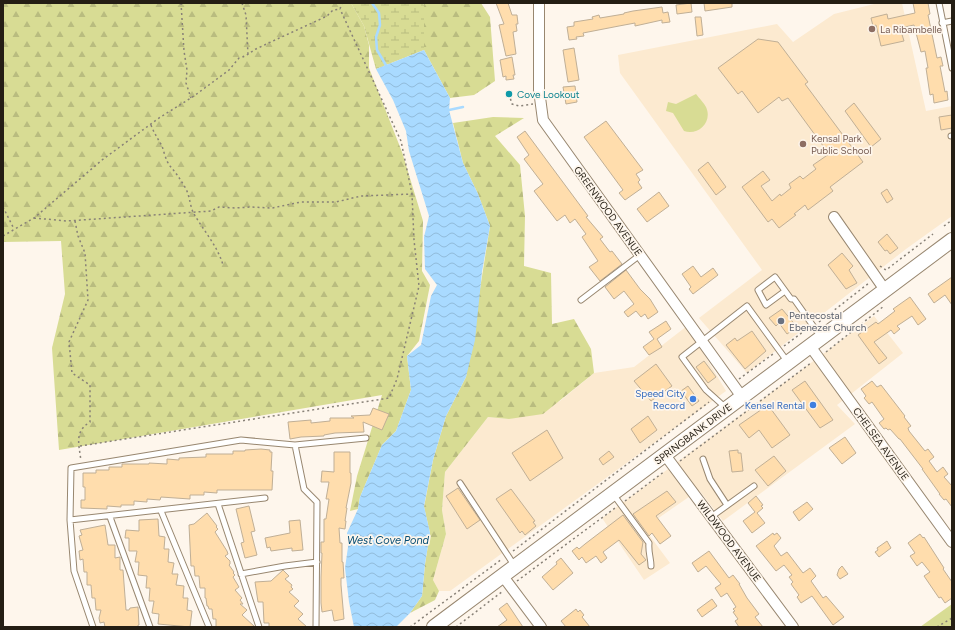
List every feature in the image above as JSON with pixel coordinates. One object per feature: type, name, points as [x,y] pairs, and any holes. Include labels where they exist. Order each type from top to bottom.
[{"type":"main road","name":"SPRINGBANK DRIVE","points":[[434,627],[506,581],[511,561],[616,499],[669,460],[726,409],[742,397],[788,363],[814,352],[821,338],[952,240]]},
{"type":"street","name":"GREENWOOD AVENUE","points":[[539,3],[539,90],[543,120],[742,397]]},
{"type":"street","points":[[834,217],[886,290]]},
{"type":"street","name":"CHELSEA AVENUE","points":[[814,352],[952,542]]},
{"type":"street","name":"WILDWOOD AVENUE","points":[[669,460],[793,627]]},
{"type":"street","points":[[506,581],[541,627]]},
{"type":"lane","points":[[939,3],[952,68]]},
{"type":"lane","points":[[942,23],[952,21]]},
{"type":"lane","points":[[581,300],[640,255]]},
{"type":"lane","points":[[785,291],[766,305],[758,290],[775,277],[785,291],[790,299],[794,299],[821,338]]},
{"type":"lane","points":[[726,409],[706,390],[682,357],[747,306],[788,363]]},
{"type":"lane","points":[[93,627],[74,571],[70,520],[71,468],[241,440],[294,445],[366,438]]},
{"type":"lane","points":[[294,445],[304,489],[317,502],[316,627]]},
{"type":"lane","points":[[703,458],[710,479],[727,505]]},
{"type":"lane","points":[[460,483],[511,561]]},
{"type":"lane","points":[[711,517],[754,486]]},
{"type":"lane","points":[[70,520],[110,517],[265,498]]},
{"type":"lane","points":[[616,499],[649,543],[648,553],[651,558],[651,566]]},
{"type":"lane","points":[[218,504],[259,627]]},
{"type":"lane","points":[[161,511],[209,627]]},
{"type":"lane","points":[[110,517],[150,627]]},
{"type":"lane","points":[[242,574],[317,562]]},
{"type":"path","points":[[181,3],[184,51],[187,70],[186,83],[192,98]]},
{"type":"path","points":[[242,3],[246,15],[248,55]]},
{"type":"path","points":[[80,446],[389,398],[397,379],[418,286],[412,194],[401,141],[340,9],[342,3]]},
{"type":"path","points":[[3,236],[34,218],[102,160],[192,98],[229,70],[239,58],[246,57],[256,49],[320,19],[333,10],[340,9]]},
{"type":"path","points":[[509,94],[512,104],[519,106],[540,103]]},
{"type":"path","points":[[151,125],[154,135],[161,144],[169,165],[177,173],[186,189],[193,212],[216,247],[223,265]]},
{"type":"path","points":[[34,218],[75,221],[211,211],[219,207],[272,208],[301,202],[336,202],[361,196],[412,194]]},
{"type":"path","points":[[3,208],[15,229]]},
{"type":"path","points":[[944,226],[952,220]]},
{"type":"path","points":[[75,221],[78,236],[85,253],[88,300],[69,342],[72,373],[90,385],[90,422],[82,427],[79,439],[82,466]]},
{"type":"path","points":[[880,266],[886,270],[933,234]]},
{"type":"path","points":[[733,384],[871,282]]},
{"type":"path","points":[[456,627],[506,581],[814,352],[885,305]]},
{"type":"path","points":[[410,627],[511,561],[714,398]]},
{"type":"path","points":[[937,627],[952,618]]},
{"type":"shaded area","name":"Kensal Park Public School","points":[[878,3],[902,3],[926,111],[952,106],[952,216],[906,249],[747,373],[699,318],[762,270],[620,73],[618,55],[777,24],[793,42],[834,14]]},
{"type":"shaded area","points":[[874,316],[903,353],[837,405],[855,424],[723,521],[699,490],[644,528],[670,563],[644,580],[602,518]]},
{"type":"shaded area","points":[[687,326],[726,391],[450,591],[439,591],[433,580],[446,534],[442,510],[445,472],[488,417],[509,419],[560,401],[594,373],[634,367]]},
{"type":"green space","points":[[3,3],[351,3],[364,26],[369,45],[369,68],[402,152],[423,221],[422,271],[430,285],[419,341],[407,356],[411,390],[396,431],[382,445],[360,497],[358,509],[350,511],[357,476],[382,395],[59,450],[52,348],[65,294],[61,241],[3,242]]},
{"type":"green space","points":[[351,3],[422,3],[424,5],[424,50],[376,69],[364,26]]},
{"type":"green space","points":[[422,3],[481,3],[490,17],[495,81],[474,95],[450,98],[424,50],[424,5]]},
{"type":"green space","points":[[696,94],[706,107],[708,113],[706,123],[699,130],[689,132],[684,131],[673,113],[666,111],[668,102],[676,104]]},
{"type":"green space","points":[[493,117],[524,118],[495,136],[520,165],[525,216],[524,266],[551,273],[552,324],[574,319],[591,349],[594,373],[543,414],[509,419],[488,417],[445,472],[442,510],[446,534],[433,580],[439,591],[435,600],[410,613],[422,596],[430,533],[424,507],[433,460],[446,416],[466,377],[490,226],[478,194],[463,163],[453,123]]},
{"type":"green space","points":[[952,604],[952,627],[920,627]]},
{"type":"water","name":"West Cove Pond","points":[[424,50],[450,98],[449,110],[463,163],[478,194],[490,226],[482,272],[475,340],[466,377],[446,416],[433,460],[424,506],[430,533],[422,596],[410,613],[396,627],[354,627],[345,568],[348,547],[347,533],[358,509],[360,497],[382,445],[396,431],[411,390],[407,356],[421,345],[431,296],[437,285],[425,269],[424,237],[429,216],[409,151],[406,131],[393,100],[376,69]]},
{"type":"building","points":[[496,3],[508,3],[512,15],[517,15],[517,31],[513,32],[516,54],[506,56],[499,25],[504,24]]},
{"type":"building","points":[[691,3],[692,12],[677,14],[676,5]]},
{"type":"building","points":[[704,3],[732,3],[732,7],[705,11]]},
{"type":"building","points":[[913,3],[928,3],[930,14],[928,15],[937,58],[941,57],[943,66],[940,66],[948,100],[934,103],[933,94],[930,95],[925,51],[921,52],[914,25],[900,28],[904,41],[881,46],[876,25],[873,26],[871,18],[887,14],[888,19],[915,13]]},
{"type":"building","points":[[662,7],[663,13],[668,12],[670,22],[662,23],[662,20],[635,26],[635,23],[583,33],[584,36],[569,40],[567,27],[574,26],[574,22],[593,19],[592,17],[599,15],[600,18]]},
{"type":"building","points":[[695,17],[701,17],[703,35],[697,36]]},
{"type":"building","points":[[758,39],[778,42],[808,82],[805,84],[863,162],[830,187],[833,191],[808,210],[805,205],[794,214],[796,215],[779,228],[772,219],[768,222],[742,187],[763,171],[770,180],[761,186],[772,201],[780,194],[781,196],[791,188],[789,184],[800,176],[803,179],[816,169],[813,165],[829,154],[788,98],[782,101],[779,97],[758,113],[742,91],[738,94],[718,68]]},
{"type":"building","points":[[574,48],[579,80],[568,82],[563,50]]},
{"type":"building","points":[[512,57],[515,75],[513,75],[514,79],[506,80],[506,76],[503,77],[500,60]]},
{"type":"building","points":[[575,86],[577,102],[566,104],[563,87]]},
{"type":"building","points":[[854,103],[881,139],[871,147],[845,111]]},
{"type":"building","points":[[952,115],[952,128],[941,130],[939,117]]},
{"type":"building","points":[[606,121],[643,170],[636,174],[640,180],[638,182],[642,188],[625,200],[619,193],[623,190],[584,137]]},
{"type":"building","points":[[525,131],[588,216],[586,217],[603,237],[600,239],[622,264],[600,281],[589,267],[598,261],[582,237],[586,234],[575,219],[570,223],[565,215],[557,221],[534,191],[543,184],[524,159],[529,155],[517,137]]},
{"type":"building","points":[[708,162],[726,187],[716,195],[698,170]]},
{"type":"building","points":[[887,189],[893,199],[887,203],[881,193]]},
{"type":"building","points":[[659,192],[669,206],[647,222],[637,209]]},
{"type":"building","points":[[887,234],[898,248],[890,254],[887,250],[885,251],[878,242]]},
{"type":"building","points":[[842,253],[853,266],[849,270],[857,283],[846,289],[828,265]]},
{"type":"building","points":[[693,266],[701,277],[713,268],[718,275],[693,294],[689,289],[691,287],[682,274]]},
{"type":"building","points":[[626,270],[640,289],[650,299],[658,312],[648,319],[645,314],[641,317],[636,311],[628,317],[624,312],[634,304],[624,291],[614,299],[605,287]]},
{"type":"building","points":[[952,277],[952,305],[945,295],[934,303],[928,294]]},
{"type":"building","points":[[910,297],[926,319],[918,325],[912,316],[897,326],[900,329],[894,334],[891,330],[874,342],[887,358],[879,364],[858,335],[876,322],[878,324],[895,311],[893,309]]},
{"type":"building","name":"Pentecostal Ebenezer Church","points":[[782,309],[797,327],[787,334],[779,323],[776,326],[769,318]]},
{"type":"building","points":[[666,321],[671,329],[657,339],[662,347],[649,355],[643,347],[654,339],[649,332]]},
{"type":"building","points":[[752,331],[766,351],[745,369],[726,345],[735,338],[737,341]]},
{"type":"building","points":[[704,361],[716,377],[708,383],[696,367]]},
{"type":"building","points":[[656,364],[672,386],[651,401],[634,381]]},
{"type":"building","name":"Kensel Rental","points":[[805,381],[833,420],[820,428],[792,390]]},
{"type":"building","points":[[872,381],[877,387],[881,385],[905,416],[904,417],[911,426],[908,428],[909,431],[925,451],[928,449],[934,457],[929,461],[937,472],[943,467],[948,474],[944,477],[952,486],[952,507],[946,499],[944,500],[939,494],[923,469],[900,439],[890,429],[884,429],[879,423],[884,419],[872,402],[869,404],[864,398],[866,396],[861,389]]},
{"type":"building","points":[[688,386],[699,401],[692,406],[681,391]]},
{"type":"building","points":[[768,405],[790,435],[772,448],[759,430],[749,438],[739,425]]},
{"type":"building","points":[[373,408],[389,414],[382,430],[363,422],[364,432],[335,433],[324,436],[290,439],[288,422],[311,420],[311,423],[330,421],[330,418],[354,418],[351,416],[370,415]]},
{"type":"building","points":[[648,416],[657,430],[640,443],[631,429]]},
{"type":"building","points":[[547,430],[563,458],[530,481],[512,453]]},
{"type":"building","points":[[845,437],[856,453],[842,464],[829,448]]},
{"type":"building","points":[[261,449],[270,450],[270,452],[272,452],[272,490],[217,490],[217,493],[204,492],[204,495],[190,495],[190,499],[161,497],[160,500],[147,499],[147,502],[134,501],[134,505],[121,505],[121,507],[107,506],[107,509],[81,508],[81,500],[85,500],[83,473],[96,473],[96,470],[109,470],[109,467],[122,467],[122,464],[167,464],[167,459],[179,460],[179,458],[206,457],[206,454],[233,454],[233,451]]},
{"type":"building","points":[[738,450],[738,453],[741,453],[743,471],[732,472],[729,451]]},
{"type":"building","points":[[609,451],[614,457],[603,465],[599,459]]},
{"type":"building","points":[[334,452],[350,452],[351,483],[346,508],[345,529],[339,528],[340,543],[342,543],[344,578],[341,578],[341,585],[344,619],[334,621],[332,610],[322,612],[321,603],[321,542],[324,542],[324,519],[326,519],[329,499],[326,499],[329,482],[321,482],[322,471],[334,472]]},
{"type":"building","points":[[774,456],[786,471],[768,486],[755,470]]},
{"type":"building","points":[[458,488],[480,520],[467,529],[446,496]]},
{"type":"building","points":[[511,489],[535,521],[533,522],[536,526],[525,535],[522,531],[520,533],[496,499]]},
{"type":"building","points":[[667,491],[676,502],[656,516],[671,536],[660,544],[652,533],[649,536],[633,514]]},
{"type":"building","points":[[756,496],[763,505],[761,506],[763,508],[757,513],[765,523],[752,533],[743,521],[755,512],[748,503]]},
{"type":"building","points":[[807,502],[813,509],[799,521],[793,512]]},
{"type":"building","points":[[249,506],[255,531],[251,532],[257,555],[245,558],[241,543],[244,542],[236,509]]},
{"type":"building","points":[[207,513],[217,526],[216,527],[218,529],[215,532],[227,551],[228,554],[225,556],[230,561],[229,565],[235,575],[233,577],[239,587],[235,590],[242,598],[240,600],[243,604],[240,604],[247,610],[242,615],[255,627],[216,627],[216,619],[213,619],[212,609],[209,609],[207,606],[205,588],[200,588],[199,576],[195,576],[194,566],[191,566],[189,525],[194,524]]},
{"type":"building","points":[[623,515],[643,542],[641,554],[646,560],[639,565],[619,540],[603,552],[607,558],[601,563],[596,556],[586,563],[582,557],[579,560],[572,551],[577,547],[579,549]]},
{"type":"building","points":[[158,519],[159,536],[165,537],[164,549],[169,549],[168,562],[174,563],[172,574],[178,574],[176,585],[184,586],[183,598],[188,598],[187,610],[192,611],[190,627],[158,624],[159,614],[152,613],[154,601],[149,601],[150,588],[146,588],[147,576],[138,575],[139,562],[135,562],[137,551],[129,551],[129,538],[125,538],[126,530],[139,531],[139,520]]},
{"type":"building","points":[[300,520],[303,550],[292,551],[292,548],[271,551],[270,547],[267,548],[265,538],[290,533],[289,521]]},
{"type":"building","points":[[105,525],[108,545],[115,545],[115,558],[120,557],[120,570],[123,570],[126,610],[138,607],[138,627],[105,627],[104,622],[100,623],[99,618],[101,610],[96,610],[95,598],[92,598],[91,585],[87,585],[87,572],[84,572],[83,559],[80,560],[79,551],[83,550],[79,536],[82,535],[80,530]]},
{"type":"building","points":[[773,533],[774,535],[777,533],[781,538],[774,546],[781,556],[787,552],[803,573],[810,568],[816,576],[811,581],[823,598],[826,596],[844,617],[833,625],[812,596],[801,603],[797,597],[799,595],[791,584],[793,582],[789,577],[792,575],[784,565],[776,571],[756,546]]},
{"type":"building","points":[[920,534],[923,538],[924,537],[952,582],[952,598],[945,603],[941,597],[939,598],[924,576],[930,572],[922,562],[917,566],[910,556],[915,553],[908,543]]},
{"type":"building","points":[[887,541],[891,548],[879,557],[875,552],[878,550],[877,548]]},
{"type":"building","points":[[709,551],[729,578],[733,575],[740,584],[747,598],[759,614],[755,617],[763,627],[739,627],[735,621],[738,619],[733,612],[735,611],[733,609],[736,607],[727,593],[721,597],[715,588],[721,584],[706,566],[698,572],[692,563]]},
{"type":"building","points":[[561,558],[573,573],[553,590],[542,577],[557,564],[556,562]]},
{"type":"building","points":[[842,566],[848,574],[840,579],[837,575]]},
{"type":"building","points":[[283,570],[289,576],[285,579],[292,585],[291,587],[293,589],[289,592],[299,601],[294,606],[303,614],[298,619],[307,627],[269,627],[269,623],[264,623],[263,602],[258,602],[255,582],[271,581]]},
{"type":"building","points":[[712,599],[717,606],[702,617],[697,610]]},
{"type":"building","points":[[507,603],[523,627],[497,627],[507,620],[499,609]]},
{"type":"building","points":[[576,609],[578,612],[580,610],[584,615],[582,617],[590,627],[566,627],[561,621]]},
{"type":"waterway","points":[[372,3],[379,13],[380,25],[376,37],[377,50],[387,67]]},
{"type":"waterway","points":[[449,110],[463,107]]},
{"type":"place","name":"La Ribambelle","points":[[872,29]]},
{"type":"place","name":"Cove Lookout","points":[[509,94]]},
{"type":"place","name":"Kensal Park Public School","points":[[803,144]]},
{"type":"place","name":"Pentecostal Ebenezer Church","points":[[781,321]]},
{"type":"place","name":"Speed City Record","points":[[693,399]]},
{"type":"place","name":"Kensel Rental","points":[[813,405]]}]
